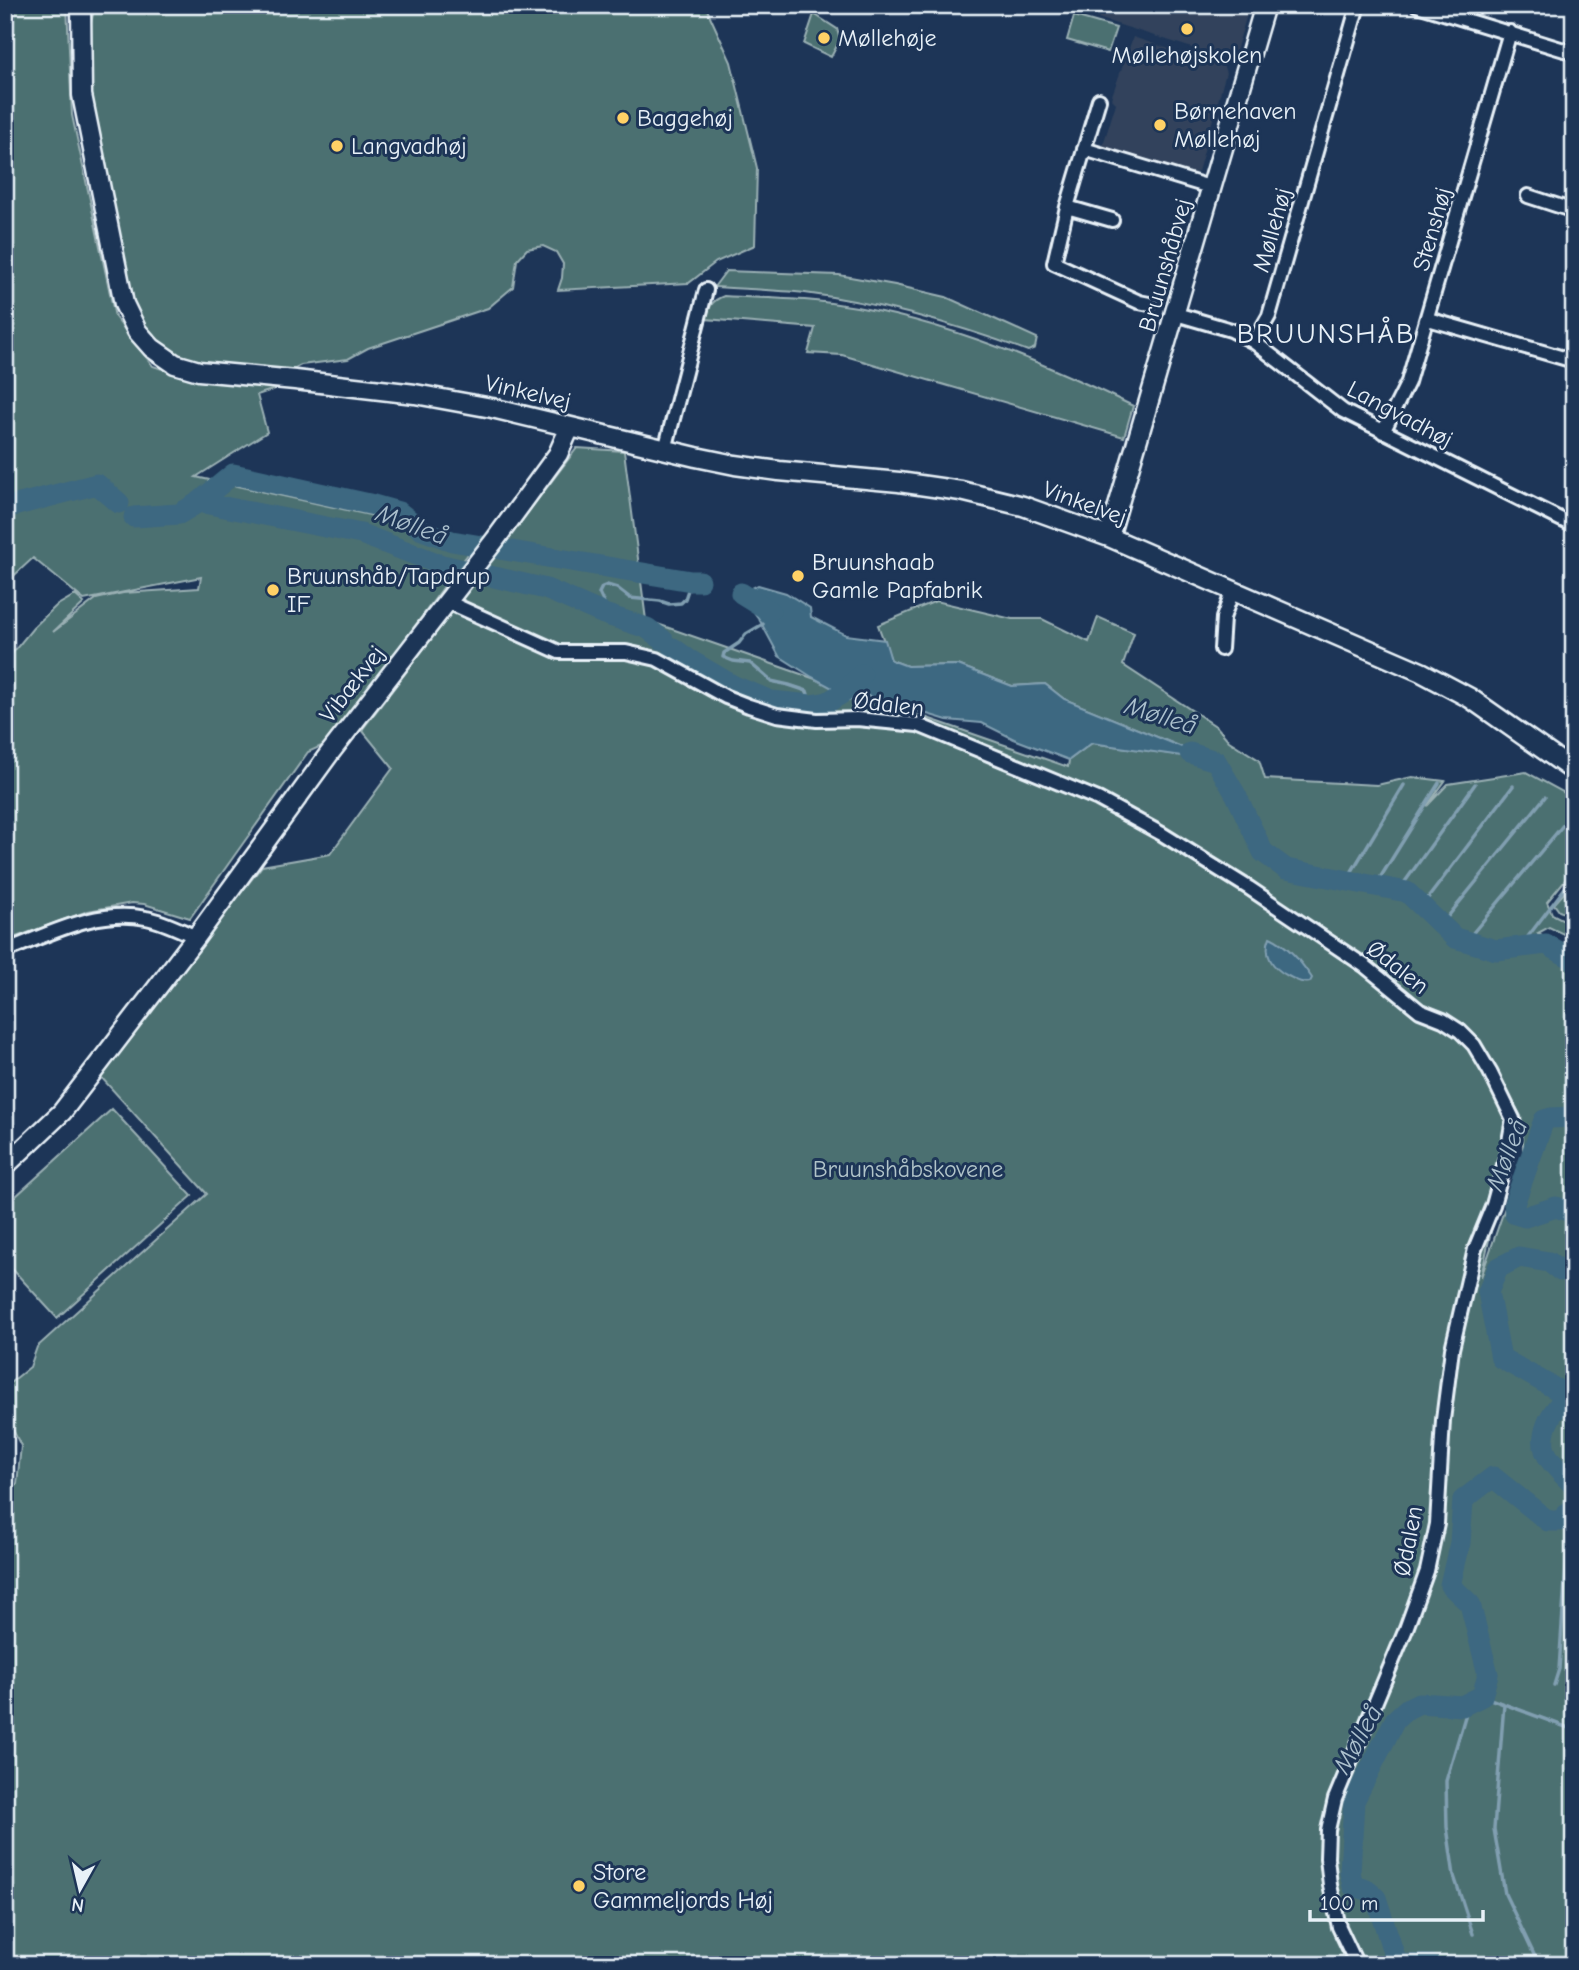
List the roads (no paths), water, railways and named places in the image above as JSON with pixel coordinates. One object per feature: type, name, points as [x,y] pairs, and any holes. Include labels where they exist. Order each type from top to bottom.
[{"type":"street","name":"Vinkelvej","points":[[80,5],[82,95],[124,304],[137,331],[152,348],[175,364],[199,371],[415,394],[492,408],[735,465],[899,482],[961,491],[1023,506],[1109,537],[1421,671],[1470,698],[1574,771]]},
{"type":"street","name":"Bruunshåbvej","points":[[1109,537],[1265,5]]},
{"type":"street","name":"Møllehøj","points":[[1254,342],[1269,316],[1358,5]]},
{"type":"street","points":[[1417,5],[1574,53]]},
{"type":"street","name":"Stenshøj","points":[[1383,432],[1408,382],[1510,33]]},
{"type":"street","points":[[1098,100],[1054,263],[1139,302],[1149,304]]},
{"type":"street","points":[[1084,149],[1213,188]]},
{"type":"street","points":[[1528,196],[1574,211]]},
{"type":"street","points":[[1067,207],[1112,220]]},
{"type":"street","points":[[665,450],[706,290]]},
{"type":"street","name":"Langvadhøj","points":[[1176,314],[1231,330],[1254,342],[1343,411],[1574,526]]},
{"type":"street","points":[[1428,318],[1574,360]]},
{"type":"street","name":"Vibækvej","points":[[5,1166],[62,1112],[196,937],[329,754],[495,540],[558,454],[570,427]]},
{"type":"street","points":[[1221,649],[1223,618],[1233,590]]},
{"type":"street","name":"Ødalen","points":[[448,602],[559,652],[626,652],[657,659],[726,697],[777,715],[817,720],[857,719],[918,725],[1098,799],[1162,834],[1249,888],[1365,966],[1420,1011],[1443,1020],[1460,1031],[1474,1045],[1514,1119],[1493,1205],[1475,1249],[1452,1349],[1443,1420],[1437,1524],[1427,1571],[1406,1629],[1335,1799],[1328,1830],[1329,1885],[1339,1927],[1357,1965]]},
{"type":"street","points":[[5,951],[84,920],[105,916],[147,918],[196,937]]},
{"type":"waterway","points":[[134,517],[179,514],[199,502],[233,474],[399,512],[422,530],[452,541],[700,581]]},
{"type":"waterway","name":"Mølleå","points":[[5,508],[97,484],[119,503]]},
{"type":"waterway","name":"Mølleå","points":[[199,502],[361,534],[442,565],[546,589],[604,614],[647,628],[663,640]]},
{"type":"waterway","points":[[604,614],[606,608],[599,593],[602,587],[607,585],[617,588],[630,598],[669,604],[681,603],[685,599],[691,581]]},
{"type":"waterway","points":[[741,593],[770,611]]},
{"type":"waterway","points":[[763,624],[746,634],[739,643],[724,653],[723,657],[750,663],[771,681],[807,691],[811,705]]},
{"type":"waterway","name":"Mølleå","points":[[673,648],[734,686],[771,701],[811,705],[828,702],[844,692],[862,674]]},
{"type":"waterway","name":"Mølleå","points":[[1190,753],[1216,761],[1236,795],[1263,852],[1286,869],[1407,892],[1455,938],[1496,950],[1546,944],[1574,960]]},
{"type":"waterway","points":[[1375,886],[1439,783]]},
{"type":"waterway","points":[[1399,890],[1475,784]]},
{"type":"waterway","points":[[1346,881],[1404,785]]},
{"type":"waterway","points":[[1422,906],[1513,786]]},
{"type":"waterway","points":[[1441,925],[1545,797]]},
{"type":"waterway","points":[[1466,941],[1569,818]]},
{"type":"waterway","points":[[1520,947],[1574,876]]},
{"type":"waterway","name":"Mølleå","points":[[1574,1117],[1544,1120],[1514,1204],[1515,1214],[1525,1217],[1556,1207],[1574,1213]]},
{"type":"waterway","name":"Mølleå","points":[[1574,1265],[1561,1271],[1549,1262],[1519,1257],[1498,1268],[1488,1292],[1501,1358],[1563,1393],[1550,1418],[1543,1440],[1547,1456],[1574,1486]]},
{"type":"waterway","points":[[1558,1407],[1574,1408]]},
{"type":"waterway","name":"Mølleå","points":[[1431,1965],[1397,1964],[1376,1898],[1367,1890],[1353,1886],[1350,1872],[1354,1801],[1395,1720],[1407,1709],[1419,1703],[1462,1706],[1482,1696],[1488,1674],[1470,1604],[1450,1585],[1460,1543],[1463,1500],[1493,1477],[1548,1521],[1560,1521],[1574,1507]]},
{"type":"waterway","points":[[1560,1521],[1574,1523]]},
{"type":"waterway","points":[[1554,1685],[1559,1669],[1569,1523]]},
{"type":"waterway","points":[[1482,1696],[1574,1730]]},
{"type":"waterway","points":[[1469,1703],[1446,1781],[1447,1827],[1454,1876],[1473,1934]]},
{"type":"waterway","points":[[1504,1704],[1494,1829],[1505,1894],[1539,1965]]},
{"type":"place","name":"Møllehøjskolen","points":[[1187,29]]},
{"type":"place","name":"Møllehøje","points":[[824,38]]},
{"type":"place","name":"Baggehøj","points":[[623,118]]},
{"type":"place","name":"Børnehaven Møllehøj","points":[[1160,125]]},
{"type":"place","name":"Langvadhøj","points":[[337,146]]},
{"type":"place","name":"Bruunshaab Gamle Papfabrik","points":[[798,576]]},
{"type":"place","name":"Bruunshåb/Tapdrup IF","points":[[273,590]]},
{"type":"place","name":"Store Gammeljords Høj","points":[[579,1886]]},
{"type":"district","name":"BRUUNSHÅB","points":[[1326,333]]},
{"type":"park label","name":"Bruunshåbskovene","points":[[908,1169]]}]
